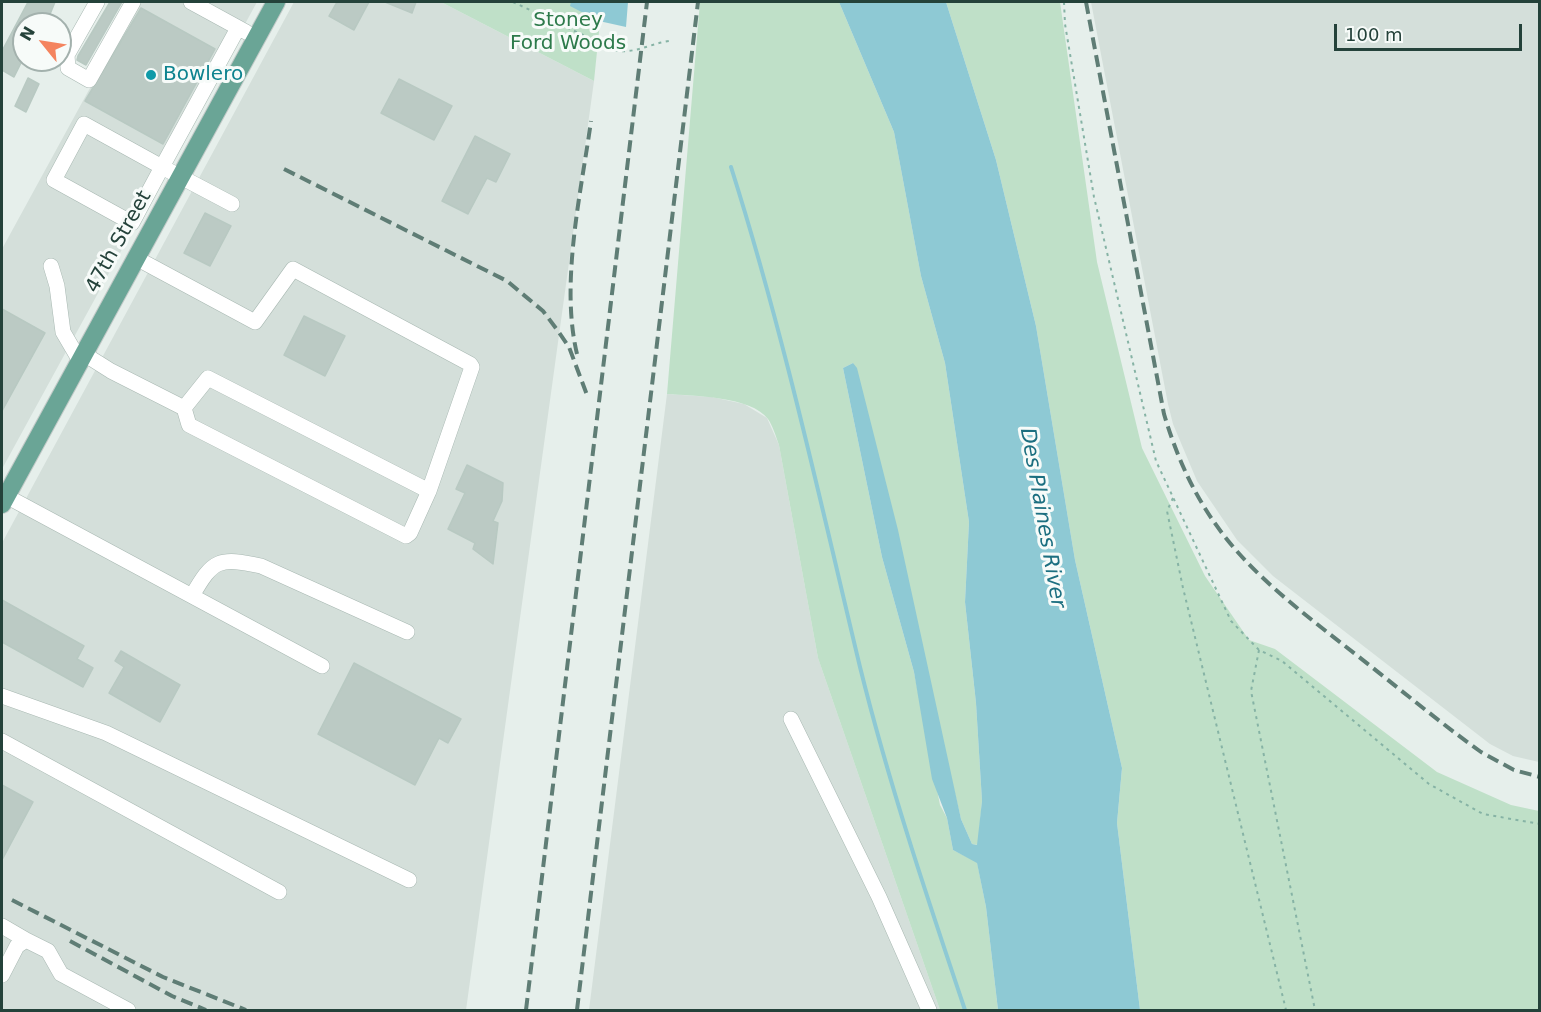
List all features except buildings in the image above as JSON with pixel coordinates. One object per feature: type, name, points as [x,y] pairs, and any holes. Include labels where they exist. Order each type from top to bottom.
[{"type":"main road","name":"47th Street","points":[[4,500],[276,2]]},
{"type":"street","points":[[97,2],[67,55],[68,68],[89,80],[133,2]]},
{"type":"street","points":[[191,2],[257,38]]},
{"type":"street","points":[[232,204],[180,177],[162,167],[84,124],[54,180],[132,223],[162,167],[238,28]]},
{"type":"street","points":[[142,204],[160,213]]},
{"type":"street","points":[[51,266],[57,286],[63,332],[82,358],[184,408],[189,425],[406,536],[410,533],[429,490],[472,367],[470,364],[293,269],[255,322],[136,258]]},
{"type":"street","points":[[184,408],[208,378],[429,490]]},
{"type":"street","points":[[4,500],[192,596],[322,666]]},
{"type":"street","points":[[192,596],[207,568],[222,562],[240,562],[261,566],[407,632]]},
{"type":"street","points":[[2,696],[106,733],[409,880]]},
{"type":"street","points":[[791,719],[879,897],[929,1011]]},
{"type":"street","points":[[2,741],[279,892]]},
{"type":"street","points":[[2,926],[48,951],[60,974],[128,1011]]},
{"type":"street","points":[[2,975],[17,946],[26,940]]},
{"type":"path","points":[[513,2],[617,51],[633,52],[651,44],[669,40]]},
{"type":"path","points":[[1064,2],[1065,24],[1094,197],[1156,461],[1231,621],[1259,650],[1282,661],[1429,784],[1483,814],[1539,824]]},
{"type":"path","points":[[1173,498],[1167,511],[1180,577],[1286,1011]]},
{"type":"path","points":[[1259,650],[1251,691],[1315,1011]]},
{"type":"shaded area","points":[[137,2],[257,2],[2,469],[2,249]]},
{"type":"shaded area","points":[[294,2],[441,2],[594,81],[466,1010],[2,1010],[2,543]]},
{"type":"shaded area","points":[[1091,2],[1539,2],[1539,762],[1513,756],[1490,744],[1273,576],[1237,540],[1197,481],[1173,424],[1168,404]]},
{"type":"shaded area","points":[[667,394],[712,397],[744,404],[767,418],[779,445],[818,658],[940,1010],[589,1010]]},
{"type":"green space","name":"Stoney Ford Woods","points":[[441,2],[602,2],[594,81]]},
{"type":"green space","points":[[700,2],[839,2],[894,132],[921,276],[945,363],[969,522],[965,602],[976,703],[982,801],[978,845],[972,844],[961,819],[853,363],[843,368],[882,557],[914,672],[940,805],[947,818],[953,850],[977,862],[986,907],[998,1010],[940,1010],[818,658],[779,445],[770,422],[760,411],[735,402],[667,394]]},
{"type":"green space","points":[[946,2],[1060,2],[1097,262],[1142,448],[1205,576],[1249,640],[1275,649],[1437,772],[1511,805],[1539,811],[1539,1010],[1140,1010],[1117,823],[1122,768],[1075,560],[1036,326],[996,160]]},
{"type":"water","points":[[571,2],[628,2],[626,27],[599,21],[570,6]]},
{"type":"water","name":"Des Plaines River","points":[[839,2],[946,2],[996,160],[1036,326],[1075,560],[1122,768],[1117,823],[1140,1010],[998,1010],[986,907],[977,863],[953,850],[947,818],[932,779],[914,672],[882,557],[843,368],[853,363],[857,368],[898,530],[961,819],[972,844],[977,845],[982,801],[976,703],[965,602],[969,522],[945,363],[921,276],[894,132]]},
{"type":"waterway","points":[[731,167],[784,353],[883,754],[965,1010]]},
{"type":"railway","points":[[526,1010],[647,2]]},
{"type":"railway","points":[[577,1010],[698,2]]},
{"type":"railway","points":[[1086,2],[1164,414],[1179,457],[1196,494],[1216,525],[1239,554],[1293,604],[1481,752],[1514,770],[1540,777]]},
{"type":"railway","points":[[577,354],[572,327],[571,268],[591,121]]},
{"type":"railway","points":[[284,169],[507,281],[543,311],[558,331],[569,347],[587,395]]},
{"type":"railway","points":[[12,900],[163,977],[246,1010]]},
{"type":"railway","points":[[70,941],[172,996],[206,1010]]},
{"type":"place","name":"Bowlero","points":[[151,75]]}]
